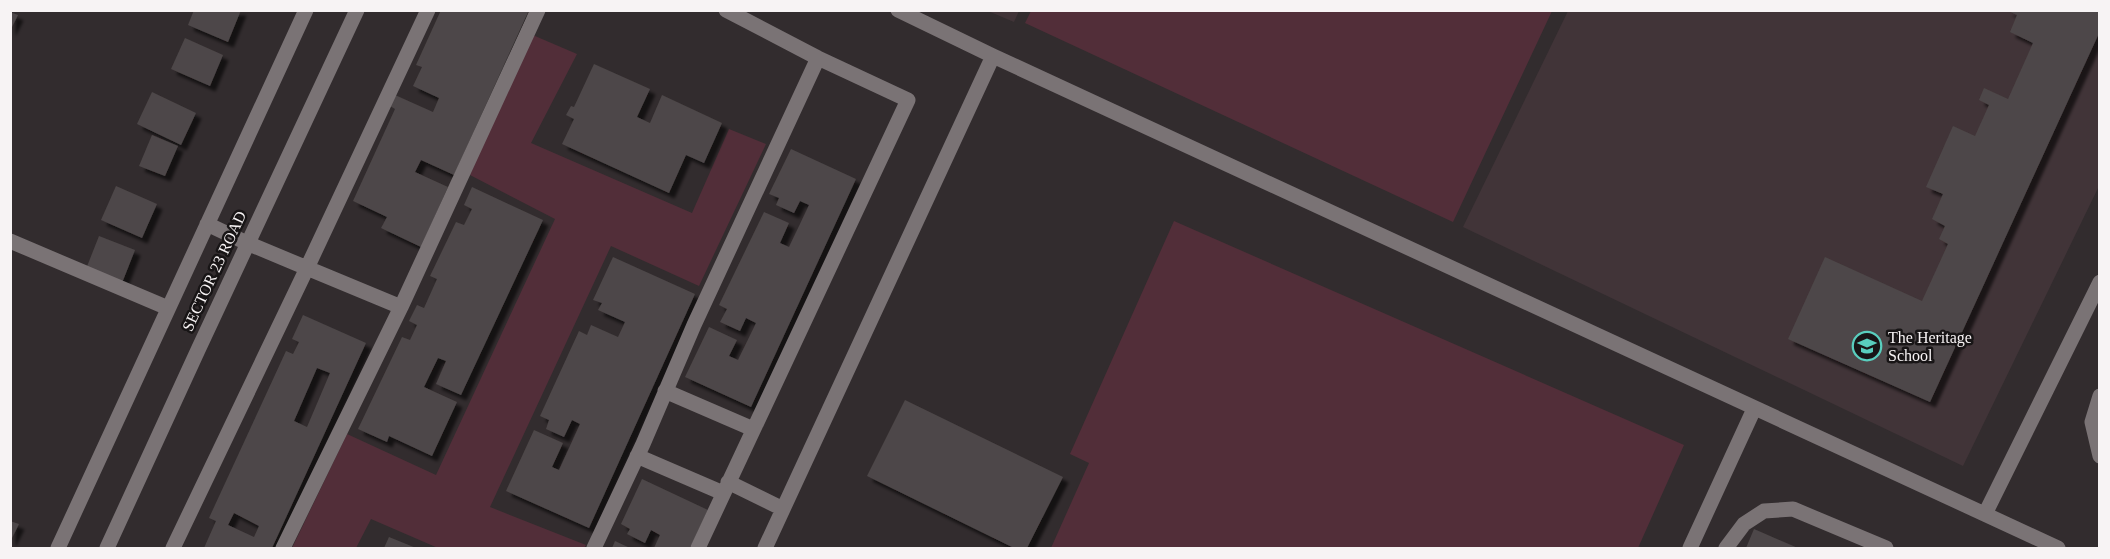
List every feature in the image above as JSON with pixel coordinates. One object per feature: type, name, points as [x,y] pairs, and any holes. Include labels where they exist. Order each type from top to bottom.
[{"type":"street","name":"SECTOR 23 ROAD","points":[[58,549],[306,10]]},
{"type":"street","name":"SECTOR 23 ROAD","points":[[107,549],[357,10]]},
{"type":"street","points":[[173,549],[428,10]]},
{"type":"street","points":[[283,549],[401,307],[538,10]]},
{"type":"street","points":[[698,549],[908,100],[819,58],[726,10]]},
{"type":"street","points":[[898,10],[1754,410],[1985,513],[2058,549]]},
{"type":"street","points":[[765,549],[993,56]]},
{"type":"street","points":[[594,549],[694,325],[819,58]]},
{"type":"street","points":[[207,224],[401,307]]},
{"type":"street","points":[[10,241],[168,308]]},
{"type":"street","points":[[1985,513],[2100,282]]},
{"type":"street","points":[[665,391],[753,429]]},
{"type":"street","points":[[2100,396],[2092,422],[2100,456]]},
{"type":"street","points":[[1690,549],[1754,410]]},
{"type":"street","points":[[637,456],[783,509]]},
{"type":"street","points":[[1726,549],[1744,524],[1764,511],[1792,509],[1854,542],[1886,549]]},
{"type":"shaded area","points":[[1552,10],[1453,222],[1025,23],[1031,11]]},
{"type":"shaded area","points":[[988,11],[1019,11],[1014,22]]},
{"type":"shaded area","name":"The Heritage School","points":[[1568,11],[2099,11],[2099,186],[1963,466],[1463,227]]},
{"type":"shaded area","points":[[528,33],[577,54],[531,143],[692,213],[729,129],[766,144],[699,286],[611,246],[490,507],[586,545],[584,548],[438,548],[371,519],[356,548],[292,548],[347,434],[436,475],[555,219],[470,175]]},
{"type":"shaded area","points":[[1174,221],[1684,445],[1638,548],[1051,548],[1089,463],[1070,454]]},
{"type":"building","points":[[194,10],[241,10],[228,42],[188,25]]},
{"type":"building","points":[[441,10],[529,10],[454,175],[421,160],[415,172],[448,187],[421,247],[381,228],[387,217],[353,201],[395,109],[390,106],[395,95],[433,112],[439,98],[413,86],[422,67],[416,65]]},
{"type":"building","points":[[2006,10],[2100,10],[2100,31],[1930,402],[1788,339],[1825,257],[1922,301],[1948,244],[1939,239],[1945,226],[1932,219],[1943,194],[1926,187],[1953,126],[1975,136],[1989,105],[1979,100],[1984,88],[2008,99],[2033,43],[2010,32],[2017,15]]},
{"type":"building","points":[[10,12],[18,15],[10,31]]},
{"type":"building","points":[[185,38],[223,55],[210,86],[171,69]]},
{"type":"building","points":[[594,64],[650,89],[637,117],[650,123],[662,95],[722,123],[704,163],[686,155],[669,193],[562,144],[574,119],[566,115],[571,106],[574,107]]},
{"type":"building","points":[[152,92],[196,113],[181,145],[137,124]]},
{"type":"building","points":[[152,135],[178,146],[165,176],[139,166]]},
{"type":"building","points":[[791,149],[856,179],[751,407],[685,377],[709,327],[737,340],[729,356],[738,360],[756,323],[746,318],[740,331],[720,322],[727,309],[719,305],[764,212],[789,223],[780,243],[789,247],[809,205],[800,201],[794,213],[776,205],[779,198],[769,194]]},
{"type":"building","points":[[116,186],[157,204],[142,238],[101,220]]},
{"type":"building","points":[[472,187],[543,220],[461,395],[436,384],[446,361],[438,358],[424,387],[457,402],[432,456],[389,436],[387,442],[358,429],[402,337],[410,340],[417,325],[409,321],[417,305],[424,308],[437,279],[430,276],[456,222],[464,225],[472,209],[464,205]]},
{"type":"building","points":[[99,236],[135,250],[122,283],[86,269]]},
{"type":"building","points":[[613,257],[695,294],[589,528],[506,491],[534,430],[563,443],[552,467],[559,470],[580,424],[572,420],[564,437],[546,429],[549,420],[540,416],[579,331],[587,335],[591,325],[618,337],[625,322],[598,310],[602,303],[593,300]]},
{"type":"building","points":[[303,315],[366,343],[272,548],[204,548],[216,521],[209,518],[286,351],[293,354],[299,342],[292,339]],"holes":[[[317,368],[330,373],[307,427],[294,421]],[[234,513],[259,526],[254,537],[228,525]]]},
{"type":"building","points":[[905,400],[1063,477],[1027,548],[1014,548],[867,476]]},
{"type":"building","points":[[642,479],[708,510],[690,548],[654,548],[660,535],[651,530],[645,543],[627,534],[630,529],[621,524]]},
{"type":"building","points":[[10,521],[19,524],[10,542]]},
{"type":"building","points":[[1754,529],[1798,548],[1746,548]]},
{"type":"building","points":[[389,537],[416,548],[384,548]]},
{"type":"building","points":[[615,541],[630,548],[612,548]]},
{"type":"place","name":"The Heritage School","points":[[1867,346]]}]
